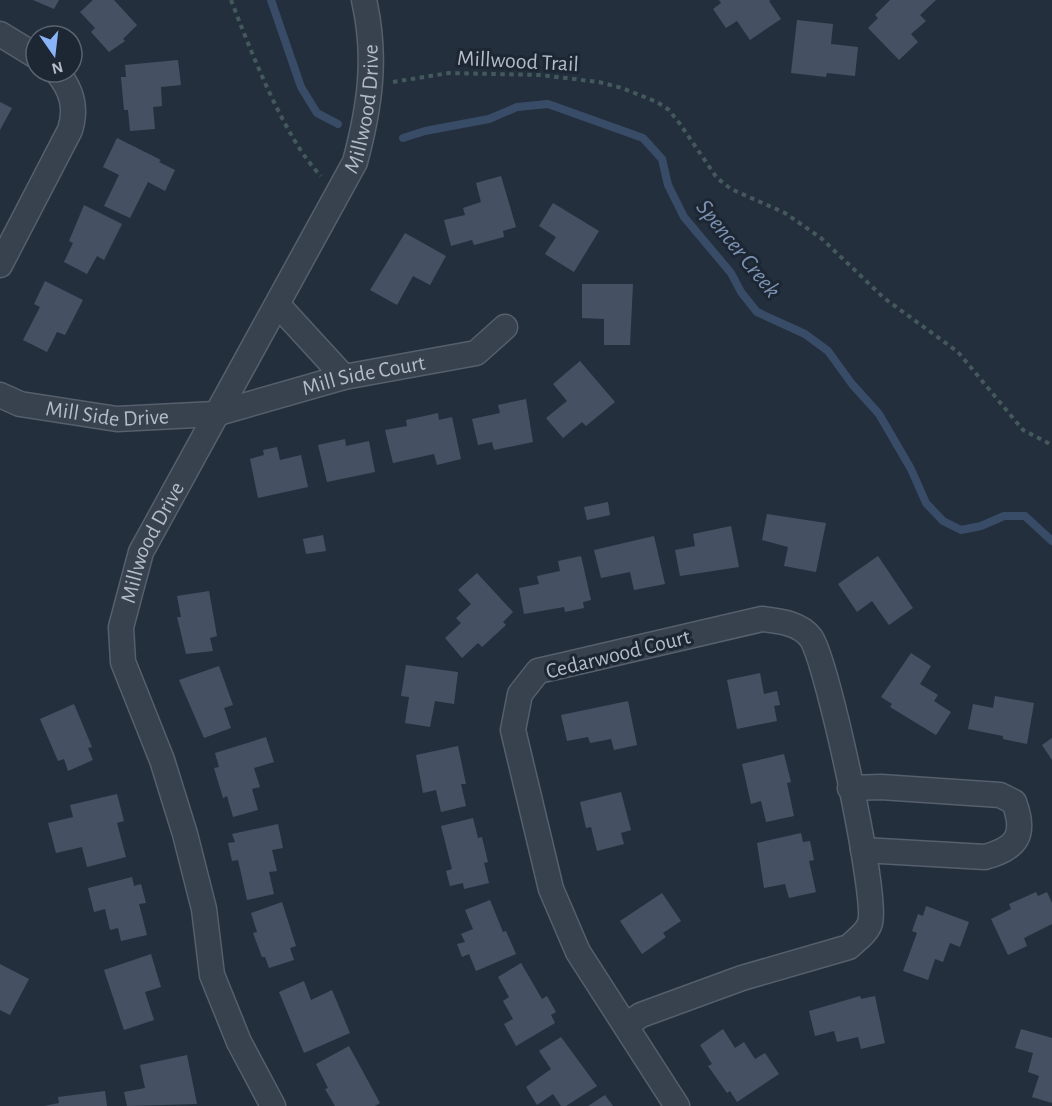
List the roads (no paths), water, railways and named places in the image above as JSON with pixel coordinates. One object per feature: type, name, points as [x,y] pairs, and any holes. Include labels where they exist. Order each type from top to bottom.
[{"type":"street","name":"Millwood Drive","points":[[273,1106],[239,1042],[212,975],[204,909],[185,834],[162,760],[123,662],[122,627],[141,552],[215,414],[278,305],[328,207],[355,162],[367,118],[370,85],[371,33],[364,0]]},
{"type":"street","points":[[0,34],[24,49]]},
{"type":"street","points":[[0,266],[70,130],[75,113],[70,91],[65,84]]},
{"type":"street","points":[[278,305],[344,377]]},
{"type":"street","name":"Mill Side Court","points":[[215,414],[344,377],[476,353],[506,327]]},
{"type":"street","name":"Mill Side Drive","points":[[0,395],[20,404],[117,419],[215,414]]},
{"type":"street","name":"Cedarwood Court","points":[[626,1025],[641,1015],[742,978],[849,947],[862,936],[870,922],[863,850],[820,656],[810,636],[789,622],[762,619],[538,671],[520,694],[513,730],[550,889],[578,952],[677,1106]]},
{"type":"street","points":[[850,788],[881,787],[1000,795],[1014,802],[1019,816],[1019,830],[1014,844],[1001,852],[985,857],[863,850]]},
{"type":"waterway","name":"Spencer Creek","points":[[271,0],[301,87],[317,113],[338,124]]},
{"type":"waterway","name":"Spencer Creek","points":[[403,138],[425,131],[489,119],[517,107],[548,104],[643,138],[662,159],[668,185],[684,217],[731,273],[741,292],[757,312],[805,334],[828,351],[852,384],[879,414],[911,469],[926,503],[943,521],[961,530],[981,526],[1004,516],[1025,516],[1052,541]]}]
